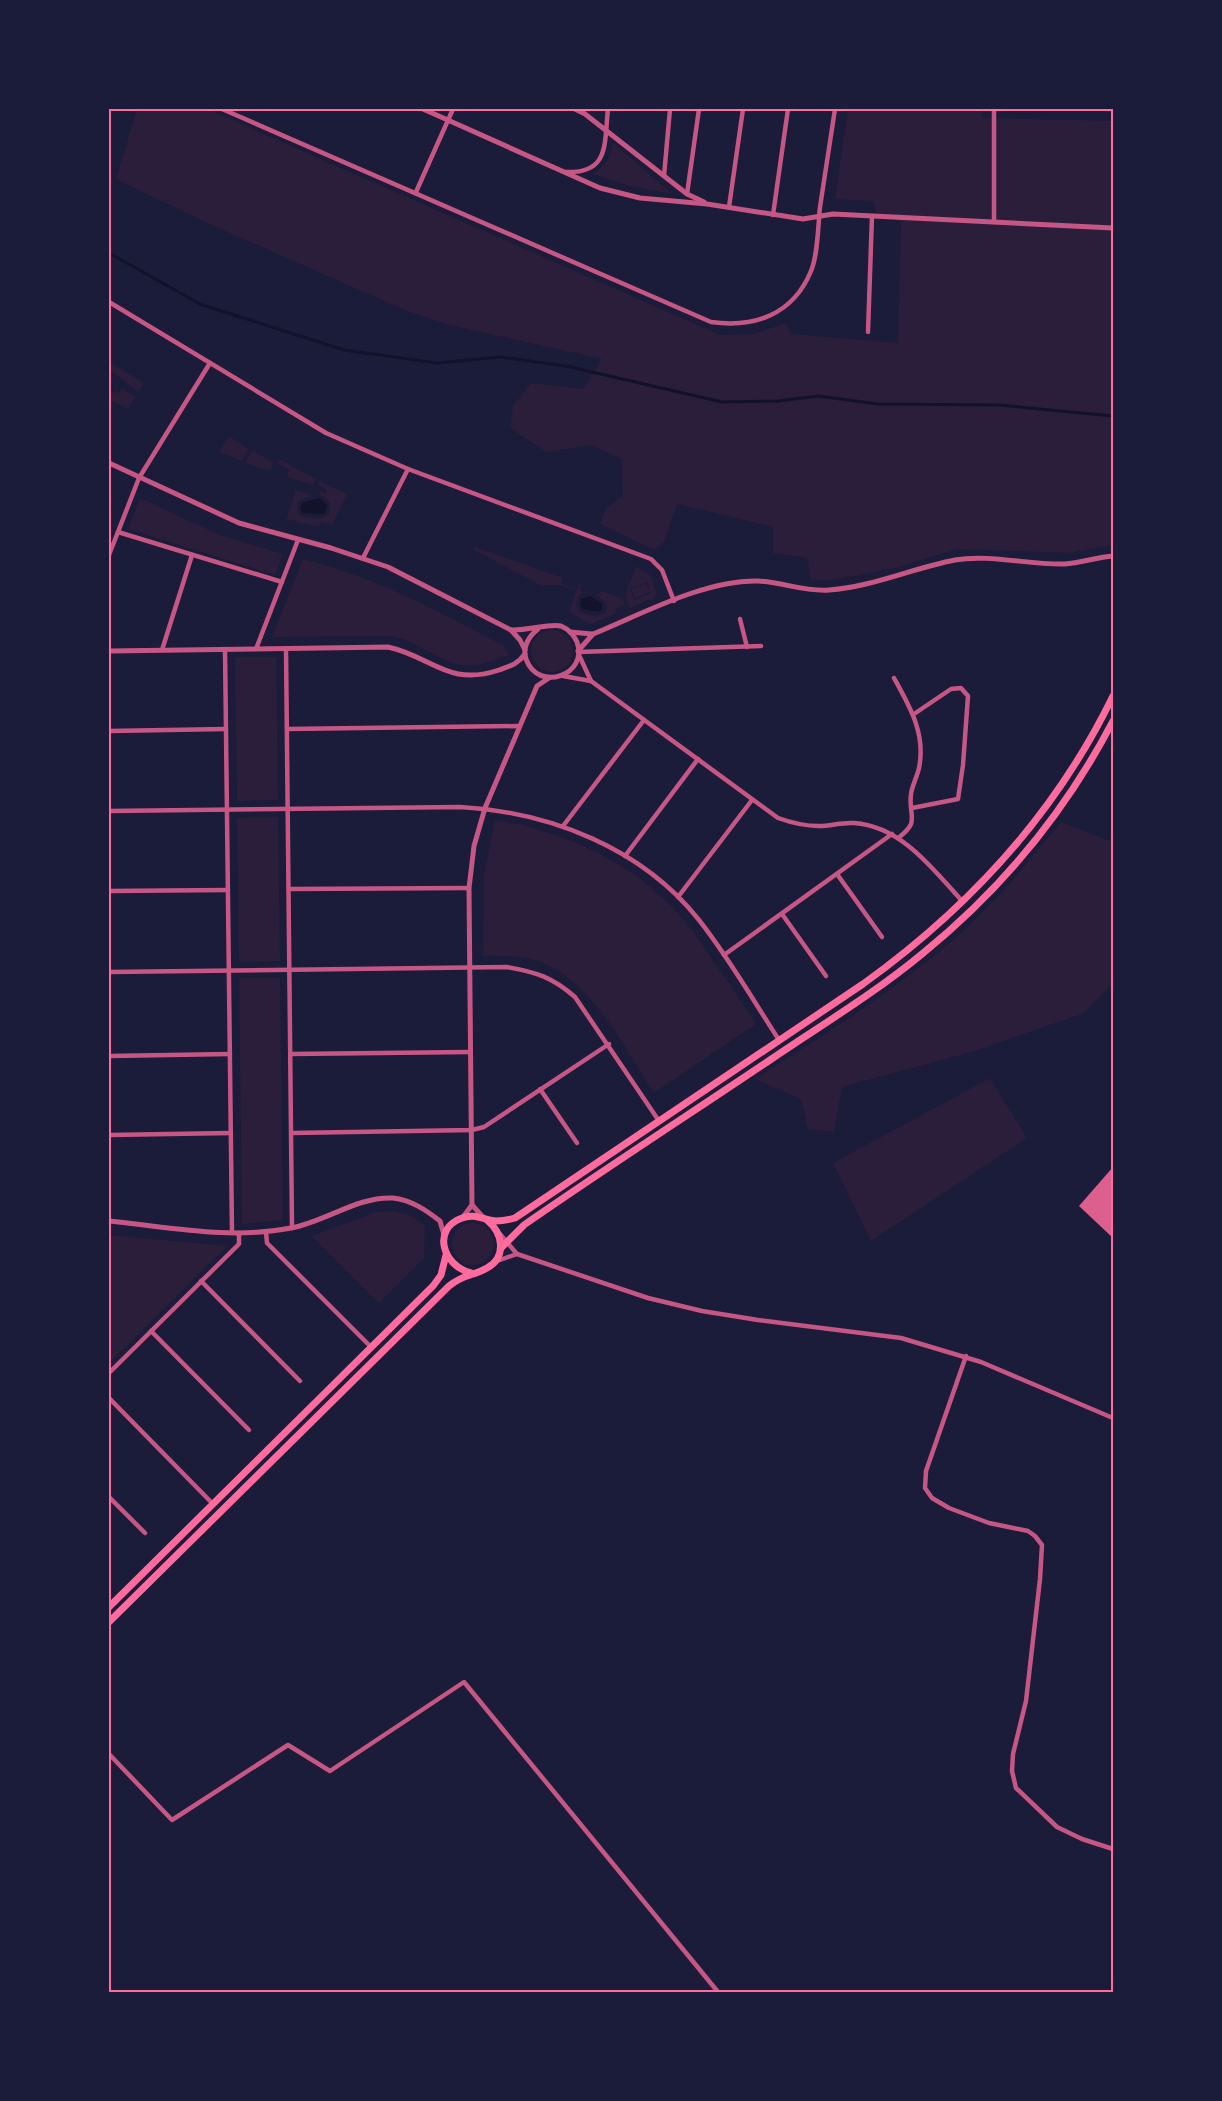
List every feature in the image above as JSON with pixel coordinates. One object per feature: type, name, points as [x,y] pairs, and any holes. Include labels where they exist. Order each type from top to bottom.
[{"type":"main road","points":[[109,1607],[433,1286],[441,1275],[446,1254],[444,1241],[447,1232],[460,1219],[469,1216],[497,1221],[514,1218],[902,955],[963,902],[999,866],[1050,802],[1086,747],[1113,696]]},
{"type":"main road","points":[[500,1248],[524,1225],[870,992],[944,936],[984,898],[1029,848],[1079,781],[1113,721]]},
{"type":"main road","points":[[109,1622],[449,1286],[458,1278],[489,1268],[496,1261],[500,1248],[499,1234],[485,1218]]},
{"type":"main road","points":[[446,1254],[454,1266],[471,1273]]},
{"type":"street","points":[[222,109],[711,322],[732,325],[756,321],[776,312],[796,297],[811,270],[834,109]]},
{"type":"street","points":[[422,109],[600,188],[640,198],[707,204],[804,219],[833,214],[994,220],[1113,228]]},
{"type":"street","points":[[416,192],[453,109]]},
{"type":"street","points":[[574,109],[585,114],[606,129],[687,194],[707,204]]},
{"type":"street","points":[[562,171],[582,172],[592,168],[602,155],[608,109]]},
{"type":"street","points":[[664,176],[670,109]]},
{"type":"street","points":[[687,194],[699,109]]},
{"type":"street","points":[[729,207],[743,109]]},
{"type":"street","points":[[773,214],[788,109]]},
{"type":"street","points":[[994,109],[994,220]]},
{"type":"street","points":[[868,332],[872,216]]},
{"type":"street","points":[[109,302],[326,433],[408,469],[644,556],[657,563],[662,570],[674,601]]},
{"type":"street","points":[[109,556],[139,478],[210,363]]},
{"type":"street","points":[[109,463],[222,516],[257,529],[363,558],[418,581],[511,630],[520,640],[532,669],[536,686],[484,808],[474,846],[469,888],[472,1205],[460,1219],[440,1221],[411,1203],[384,1198],[365,1202],[292,1228],[266,1232],[232,1233],[109,1222]]},
{"type":"street","points":[[363,558],[408,469]]},
{"type":"street","points":[[118,532],[282,582]]},
{"type":"street","points":[[256,649],[298,540]]},
{"type":"street","points":[[162,650],[192,555]]},
{"type":"street","points":[[511,630],[538,629],[554,625],[570,632],[593,634],[674,601],[720,585],[759,581],[803,590],[829,590],[855,586],[956,560],[981,558],[1022,563],[1065,564],[1113,556]]},
{"type":"street","points":[[740,619],[747,647]]},
{"type":"street","points":[[517,664],[525,652],[531,634],[538,629]]},
{"type":"street","points":[[570,632],[575,638],[578,653],[591,681]]},
{"type":"street","points":[[563,676],[576,664],[578,653],[593,634]]},
{"type":"street","points":[[578,653],[760,646]]},
{"type":"street","points":[[109,651],[388,647],[411,654],[450,673],[465,676],[482,676],[517,664],[550,678]]},
{"type":"street","points":[[286,648],[292,1228]]},
{"type":"street","points":[[225,649],[232,1233]]},
{"type":"street","points":[[536,686],[550,678],[563,676],[591,681],[778,818],[801,826],[852,823],[873,825],[892,834],[908,845],[963,902]]},
{"type":"street","points":[[894,678],[914,714],[921,748],[919,769],[911,795],[914,818],[910,830],[898,838]]},
{"type":"street","points":[[912,808],[958,799],[964,765],[968,696],[961,688],[951,688],[914,714]]},
{"type":"street","points":[[563,826],[644,720]]},
{"type":"street","points":[[287,729],[519,726]]},
{"type":"street","points":[[109,731],[226,729]]},
{"type":"street","points":[[625,856],[698,759]]},
{"type":"street","points":[[678,897],[752,800]]},
{"type":"street","points":[[109,811],[484,808],[532,816],[563,826],[597,840],[625,856],[678,897],[724,955],[779,1040]]},
{"type":"street","points":[[724,955],[892,834]]},
{"type":"street","points":[[837,874],[882,937]]},
{"type":"street","points":[[289,889],[469,888]]},
{"type":"street","points":[[109,891],[228,890]]},
{"type":"street","points":[[782,914],[826,976]]},
{"type":"street","points":[[109,972],[507,967],[536,972],[560,983],[575,996],[659,1121]]},
{"type":"street","points":[[292,1133],[472,1130],[484,1127],[609,1044]]},
{"type":"street","points":[[291,1054],[470,1052]]},
{"type":"street","points":[[109,1056],[230,1054]]},
{"type":"street","points":[[540,1089],[577,1143]]},
{"type":"street","points":[[109,1135],[231,1133]]},
{"type":"street","points":[[472,1205],[485,1218]]},
{"type":"street","points":[[440,1221],[444,1241]]},
{"type":"street","points":[[266,1232],[267,1243],[371,1347]]},
{"type":"street","points":[[109,1373],[239,1244],[239,1233]]},
{"type":"street","points":[[499,1234],[517,1254],[648,1298],[702,1311],[787,1325],[902,1338],[966,1356],[1113,1418]]},
{"type":"street","points":[[496,1261],[517,1254]]},
{"type":"street","points":[[201,1281],[300,1380]]},
{"type":"street","points":[[151,1331],[249,1430]]},
{"type":"street","points":[[966,1356],[926,1471],[925,1488],[932,1498],[949,1508],[988,1523],[1028,1531],[1042,1545],[1026,1701],[1013,1754],[1012,1771],[1016,1788],[1057,1827],[1082,1839],[1113,1849]]},
{"type":"street","points":[[109,1398],[214,1504]]},
{"type":"street","points":[[109,1497],[145,1533]]},
{"type":"street","points":[[109,1754],[172,1820],[288,1745],[330,1771],[464,1682],[718,1992]]},
{"type":"shaded area","points":[[137,109],[207,109],[720,335],[754,334],[786,323],[791,334],[898,343],[901,222],[876,213],[873,201],[835,199],[848,109],[981,109],[982,118],[1113,121],[1113,545],[1069,553],[957,549],[895,568],[832,580],[811,581],[807,558],[773,553],[773,527],[677,504],[664,542],[654,550],[600,524],[605,510],[623,495],[622,459],[591,445],[546,452],[510,428],[513,406],[531,383],[583,389],[602,359],[449,325],[407,311],[205,222],[116,179]]},
{"type":"shaded area","points":[[613,143],[671,193],[632,186],[594,174],[607,161]]},
{"type":"shaded area","points":[[109,362],[144,383],[138,392],[109,369]]},
{"type":"shaded area","points":[[122,388],[135,397],[128,409],[109,400],[109,391],[113,393],[115,390],[119,393]]},
{"type":"shaded area","points":[[229,436],[249,449],[242,461],[219,452]]},
{"type":"shaded area","points":[[252,450],[274,463],[270,471],[245,463]]},
{"type":"shaded area","points":[[279,459],[316,479],[313,485],[287,477],[289,470],[277,463]]},
{"type":"shaded area","points":[[320,481],[347,494],[332,525],[321,522],[319,527],[286,519],[295,492],[293,489],[315,496],[298,502],[297,511],[302,517],[321,518],[329,514],[330,503],[322,495],[319,495],[321,492],[326,494],[327,490],[318,485]]},
{"type":"shaded area","points":[[140,498],[220,535],[283,554],[275,575],[128,529]]},
{"type":"shaded area","points":[[320,498],[327,505],[325,514],[302,513],[300,507],[303,502]]},
{"type":"shaded area","points":[[473,546],[563,578],[561,583],[574,589],[559,585],[540,585],[472,549]]},
{"type":"shaded area","points":[[303,559],[356,575],[406,596],[504,646],[509,655],[475,665],[464,665],[443,659],[403,639],[392,636],[272,637]]},
{"type":"shaded area","points":[[636,566],[650,575],[657,594],[653,598],[630,608],[625,596]],"holes":[[[647,582],[651,593],[634,600],[630,588]]]},
{"type":"shaded area","points":[[579,583],[581,584],[579,589],[583,591],[575,603],[580,612],[596,617],[604,613],[607,608],[605,602],[593,593],[598,595],[600,591],[622,598],[625,605],[615,609],[616,614],[590,624],[569,612]]},
{"type":"shaded area","points":[[646,583],[650,592],[635,598],[631,589]]},
{"type":"shaded area","points":[[590,596],[602,604],[602,609],[599,612],[583,609],[580,606],[581,599]]},
{"type":"shaded area","points":[[552,630],[567,636],[573,651],[567,666],[552,672],[537,666],[531,651],[537,636]]},
{"type":"shaded area","points":[[235,657],[276,657],[278,800],[237,801]]},
{"type":"shaded area","points":[[278,817],[280,961],[239,962],[237,818]]},
{"type":"shaded area","points":[[495,820],[551,834],[578,844],[604,856],[652,888],[692,930],[756,1024],[654,1093],[618,1036],[590,998],[574,982],[556,969],[537,961],[510,956],[483,956],[484,875]]},
{"type":"shaded area","points":[[1061,822],[1113,842],[1113,983],[1082,1014],[971,1052],[842,1087],[834,1132],[808,1129],[801,1099],[755,1079],[869,1004],[950,943],[998,897]]},
{"type":"shaded area","points":[[239,978],[280,978],[283,1220],[242,1224]]},
{"type":"shaded area","points":[[990,1078],[1027,1138],[871,1241],[833,1163]]},
{"type":"shaded area","points":[[391,1211],[410,1215],[425,1226],[424,1258],[379,1303],[312,1236],[373,1213]]},
{"type":"shaded area","points":[[473,1223],[488,1229],[494,1244],[488,1259],[473,1265],[458,1259],[452,1244],[458,1229]]},
{"type":"shaded area","points":[[109,1235],[227,1246],[109,1363]]},
{"type":"building","points":[[1113,1167],[1113,1238],[1079,1206]]},
{"type":"waterway","points":[[109,253],[200,304],[344,350],[437,363],[500,357],[566,366],[722,402],[778,401],[818,396],[878,404],[999,405],[1113,416]]}]
